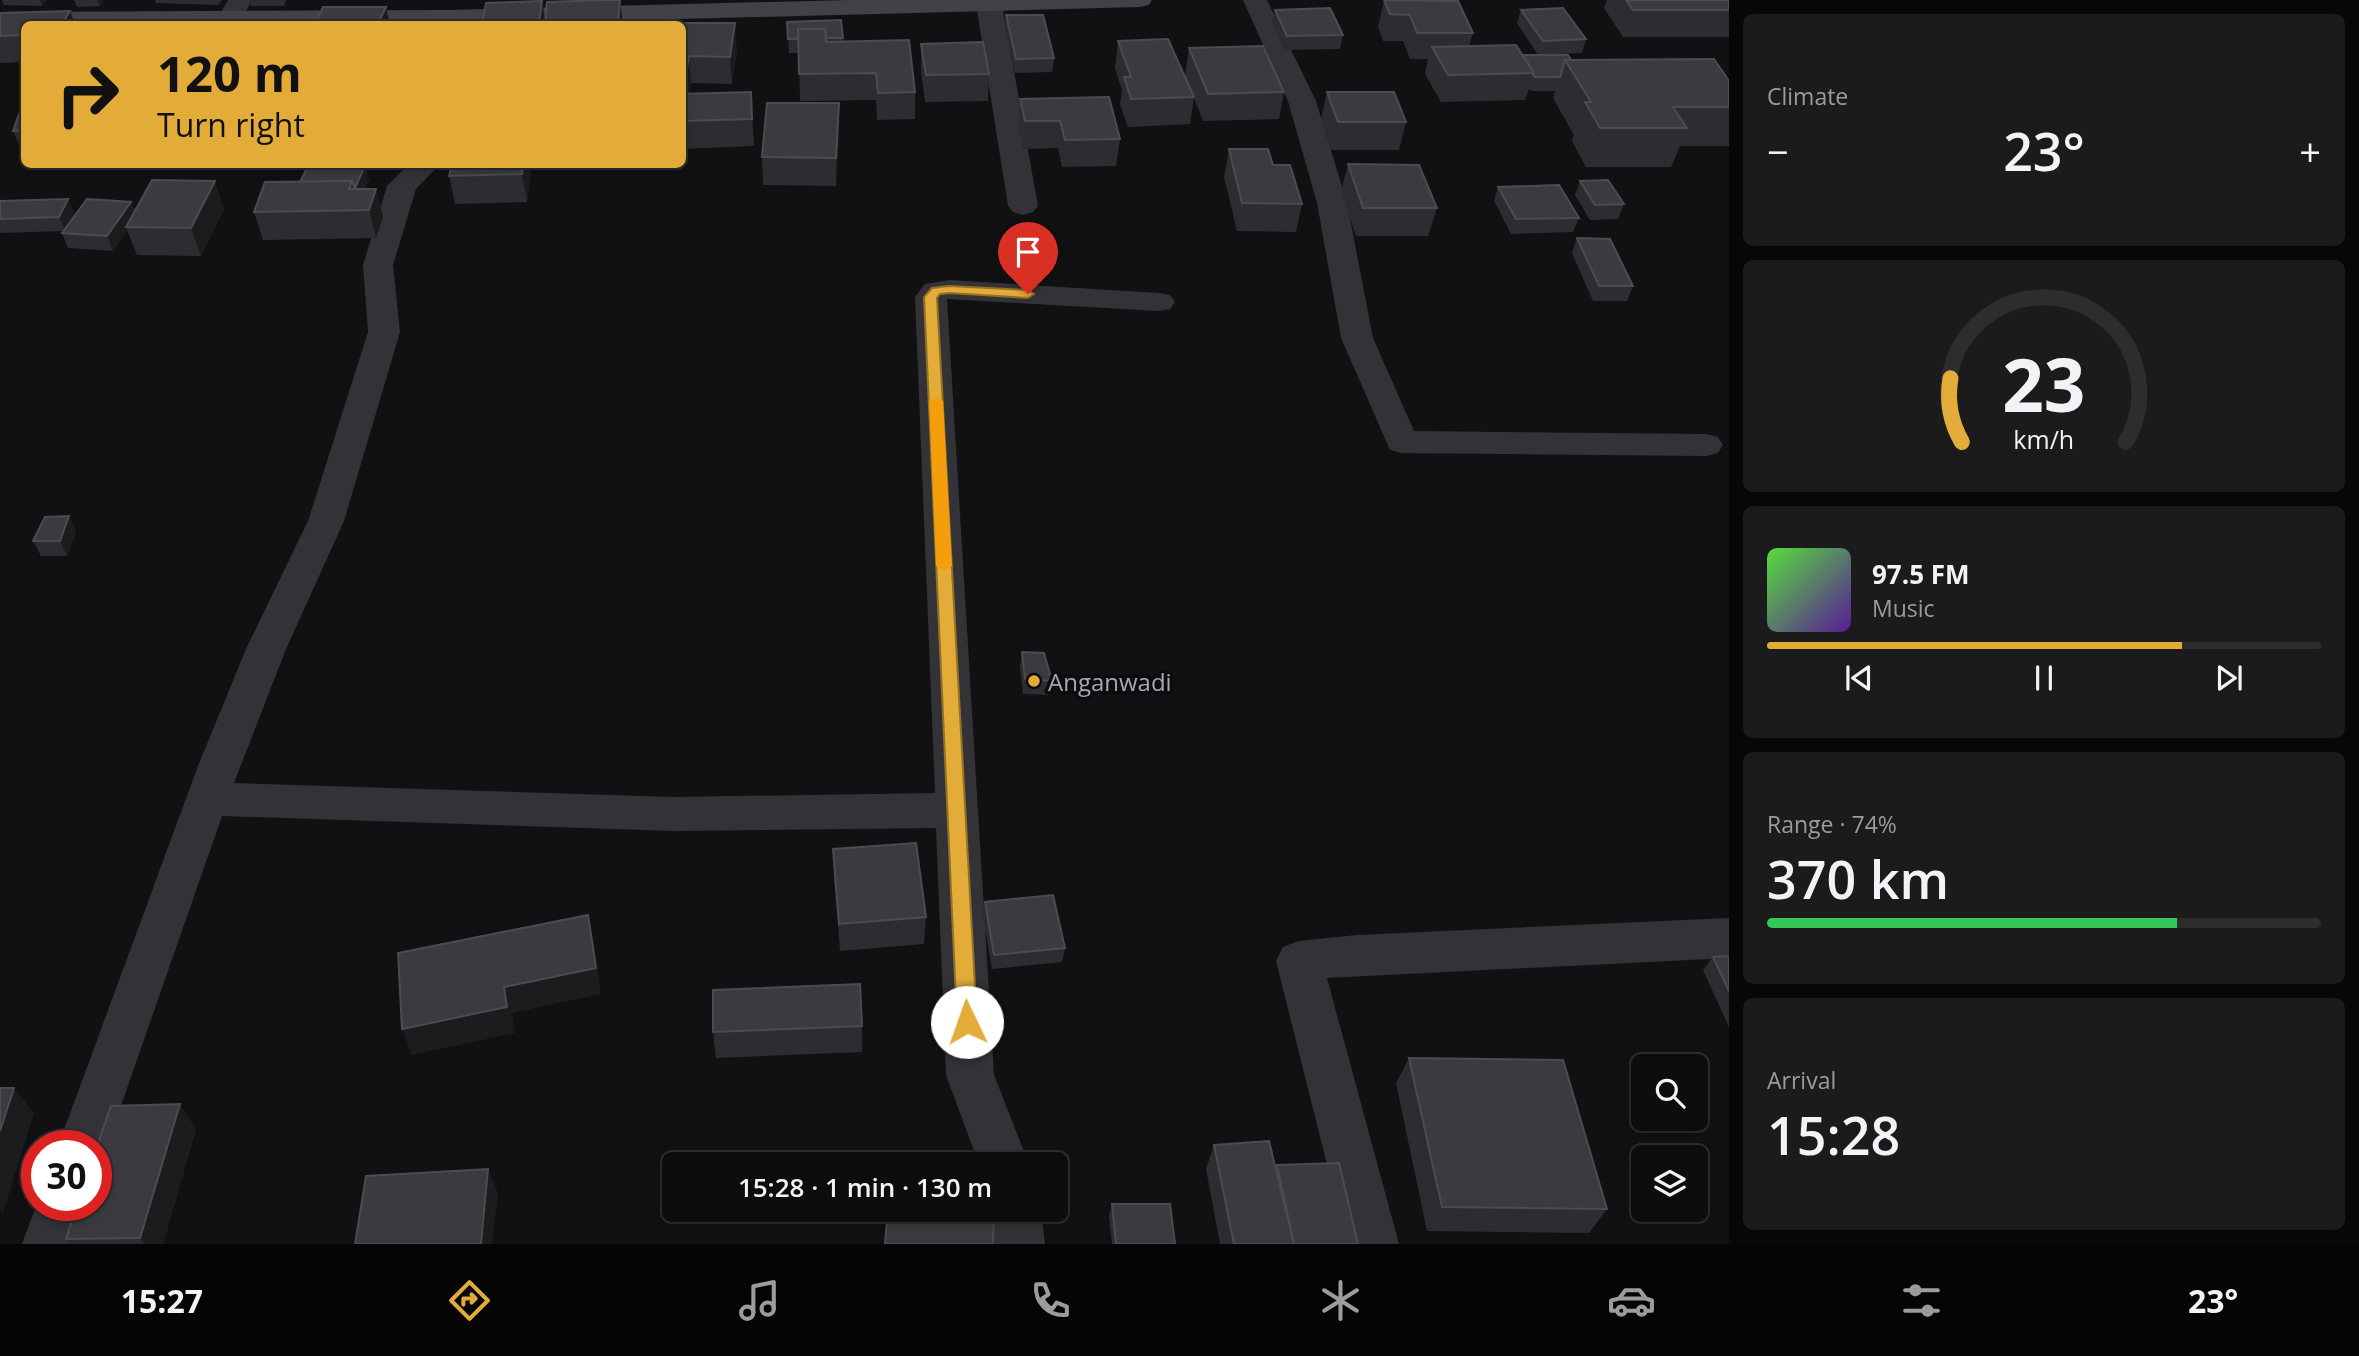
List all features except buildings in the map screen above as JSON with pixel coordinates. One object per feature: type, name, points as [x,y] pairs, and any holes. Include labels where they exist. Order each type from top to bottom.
[{"type":"main road","points":[[0,20],[235,9],[486,20],[638,18],[920,3],[1140,0]]},
{"type":"street","points":[[1255,0],[1301,101],[1332,203],[1357,338],[1402,442],[1706,445]]},
{"type":"street","points":[[989,4],[1023,206]]},
{"type":"street","points":[[89,1130],[208,799],[266,649],[326,521],[384,332],[378,265],[402,186],[422,168]]},
{"type":"street","points":[[999,1152],[970,1075],[930,297],[936,291],[949,289],[1159,302]]},
{"type":"street","points":[[208,799],[674,814],[956,810]]},
{"type":"street","points":[[1373,1244],[1299,961],[1357,955],[1729,939]]},
{"type":"street","points":[[48,1244],[56,1221]]},
{"type":"street","points":[[1016,1222],[1019,1244]]},
{"type":"slow traffic","points":[[936,401],[944,566]]},
{"type":"place","name":"Anganwadi","points":[[1034,681]]},
{"type":"route","points":[[967,1022],[930,297],[936,291],[949,289],[1028,294]]}]
